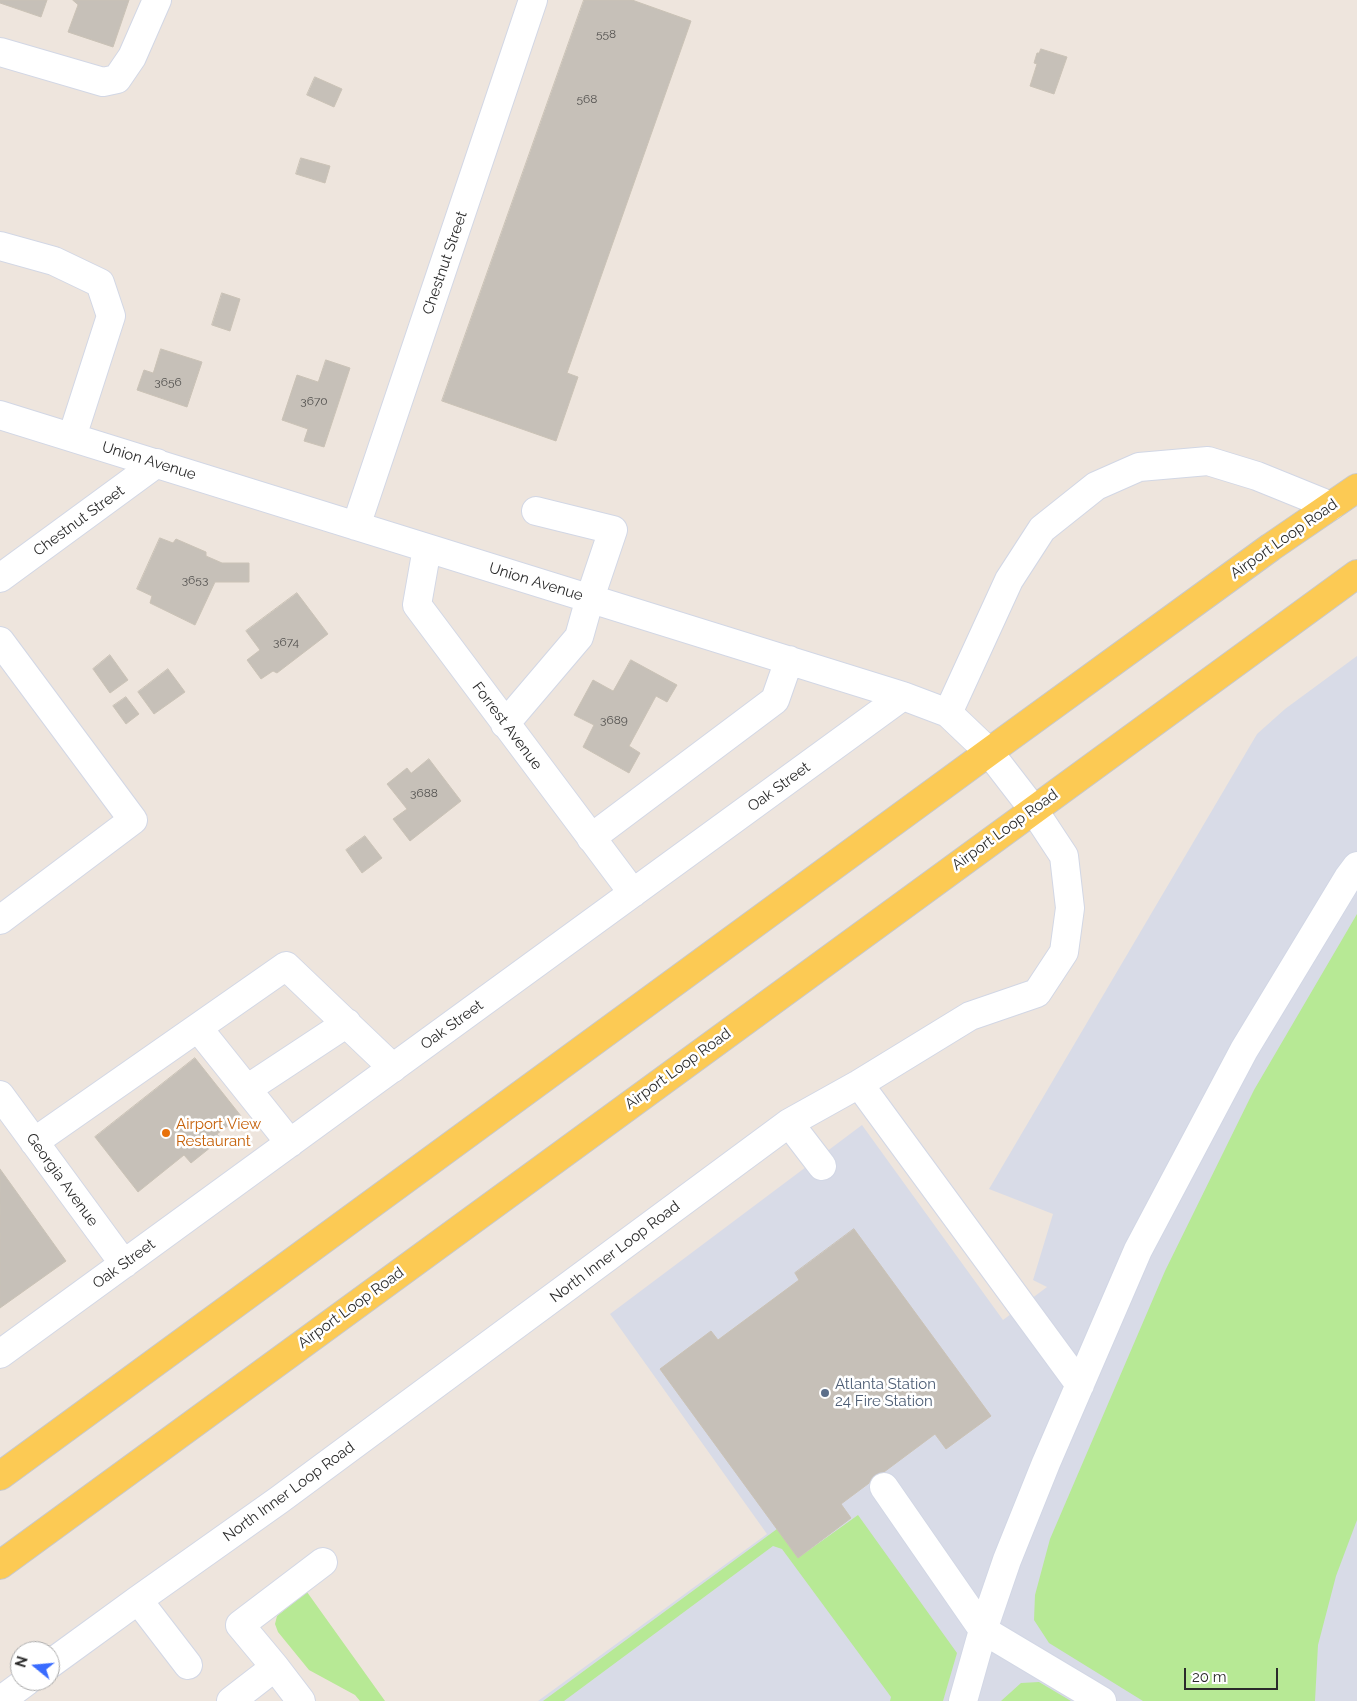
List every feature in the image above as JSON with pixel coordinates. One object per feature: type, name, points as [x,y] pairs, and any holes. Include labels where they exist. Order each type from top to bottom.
[{"type":"main road","name":"Airport Loop Road","points":[[0,1476],[989,752],[1271,547],[1357,488]]},
{"type":"main road","name":"Airport Loop Road","points":[[0,1565],[1357,574]]},
{"type":"street","points":[[0,52],[103,82],[117,79],[132,57],[157,0]]},
{"type":"street","name":"Chestnut Street","points":[[356,526],[533,0]]},
{"type":"street","points":[[0,246],[54,261],[100,283],[111,316],[72,437]]},
{"type":"street","name":"Union Avenue","points":[[0,414],[789,660],[948,712],[989,752],[1034,809]]},
{"type":"street","points":[[948,712],[1009,580],[1032,544],[1042,529],[1096,486],[1139,467],[1208,461],[1257,476],[1331,506]]},
{"type":"street","name":"Chestnut Street","points":[[0,578],[157,463]]},
{"type":"street","points":[[505,724],[579,637],[613,530],[536,511]]},
{"type":"street","name":"Forrest Avenue","points":[[427,548],[417,605],[632,893]]},
{"type":"street","points":[[0,641],[133,820],[0,920]]},
{"type":"street","points":[[591,838],[775,700],[789,660]]},
{"type":"street","name":"Oak Street","points":[[0,1354],[903,696]]},
{"type":"street","name":"North Inner Loop Road","points":[[60,1657],[279,1500],[789,1123],[859,1084],[970,1016],[1037,993],[1064,952],[1070,908],[1064,856],[1034,809]]},
{"type":"street","points":[[963,1701],[983,1630],[1007,1560],[1138,1250],[1244,1050],[1357,866]]},
{"type":"street","points":[[34,1142],[286,966],[393,1068]]},
{"type":"street","points":[[247,1089],[347,1023]]},
{"type":"street","points":[[198,1028],[290,1143]]},
{"type":"street","points":[[859,1084],[1080,1385]]},
{"type":"street","name":"Georgia Avenue","points":[[0,1095],[124,1264]]},
{"type":"street","points":[[789,1123],[822,1166]]},
{"type":"street","points":[[884,1487],[983,1630],[1102,1701]]},
{"type":"street","points":[[300,1701],[240,1625],[323,1562]]},
{"type":"street","points":[[138,1600],[188,1665]]},
{"type":"street","points":[[230,1701],[275,1667]]},
{"type":"street","points":[[0,1701],[14,1691]]},
{"type":"shaded area","points":[[1357,656],[1357,1701],[538,1701],[767,1534],[610,1314],[862,1125],[1003,1320],[1047,1287],[1033,1280],[1053,1214],[989,1189],[1257,734],[1285,709]]},
{"type":"green space","points":[[1357,914],[1357,1520],[1336,1576],[1318,1645],[1315,1701],[1143,1701],[1049,1643],[1034,1620],[1035,1595],[1050,1539],[1165,1271],[1254,1090]]},
{"type":"green space","points":[[858,1515],[957,1653],[943,1701],[890,1701],[891,1697],[782,1549],[773,1546],[564,1701],[543,1701],[777,1529],[798,1558]]},
{"type":"green space","points":[[307,1592],[385,1701],[360,1701],[355,1695],[309,1670],[278,1632],[275,1624],[277,1616]]},
{"type":"green space","points":[[1039,1682],[1071,1701],[1001,1701],[1021,1683]]},
{"type":"building","points":[[0,0],[47,0],[41,17],[0,3]]},
{"type":"building","points":[[73,0],[129,0],[113,47],[68,32],[78,5]]},
{"type":"building","points":[[584,0],[632,0],[691,21],[567,373],[578,377],[556,441],[442,401]]},
{"type":"building","points":[[1041,49],[1067,57],[1054,94],[1030,86],[1037,64],[1034,63],[1037,53]]},
{"type":"building","points":[[315,77],[342,89],[334,107],[307,95]]},
{"type":"building","points":[[301,158],[330,166],[325,183],[296,174]]},
{"type":"building","points":[[222,293],[240,299],[230,331],[212,325]]},
{"type":"building","points":[[161,349],[202,362],[187,407],[137,390],[144,370],[153,373]]},
{"type":"building","points":[[326,360],[350,368],[324,447],[304,441],[308,429],[282,420],[297,375],[318,382]]},
{"type":"building","points":[[160,538],[173,543],[176,539],[206,552],[206,556],[222,563],[249,563],[249,582],[215,582],[195,625],[150,603],[152,596],[137,589]]},
{"type":"building","points":[[297,593],[328,634],[277,673],[273,671],[261,679],[247,660],[260,650],[246,631]]},
{"type":"building","points":[[110,655],[128,680],[110,693],[93,669]]},
{"type":"building","points":[[631,660],[677,685],[667,702],[656,696],[629,746],[640,753],[629,773],[583,747],[594,725],[574,715],[593,680],[613,691]]},
{"type":"building","points":[[168,669],[185,692],[154,714],[138,692]]},
{"type":"building","points":[[126,697],[139,714],[126,724],[113,706]]},
{"type":"building","points":[[429,759],[461,801],[410,841],[393,819],[407,809],[387,784],[407,768],[411,773]]},
{"type":"building","points":[[365,836],[382,858],[362,873],[346,850]]},
{"type":"building","points":[[195,1058],[241,1116],[217,1134],[221,1139],[191,1163],[184,1155],[138,1192],[95,1137]]},
{"type":"building","points":[[0,1169],[66,1261],[0,1308]]},
{"type":"building","name":"Atlanta Station 24 Fire Station","points":[[854,1229],[991,1416],[946,1449],[935,1434],[841,1504],[851,1518],[798,1558],[660,1369],[711,1331],[718,1340],[799,1280],[795,1273]]},
{"type":"place","name":"Airport View Restaurant","points":[[166,1133]]},
{"type":"place","name":"Atlanta Station 24 Fire Station","points":[[825,1393]]}]
